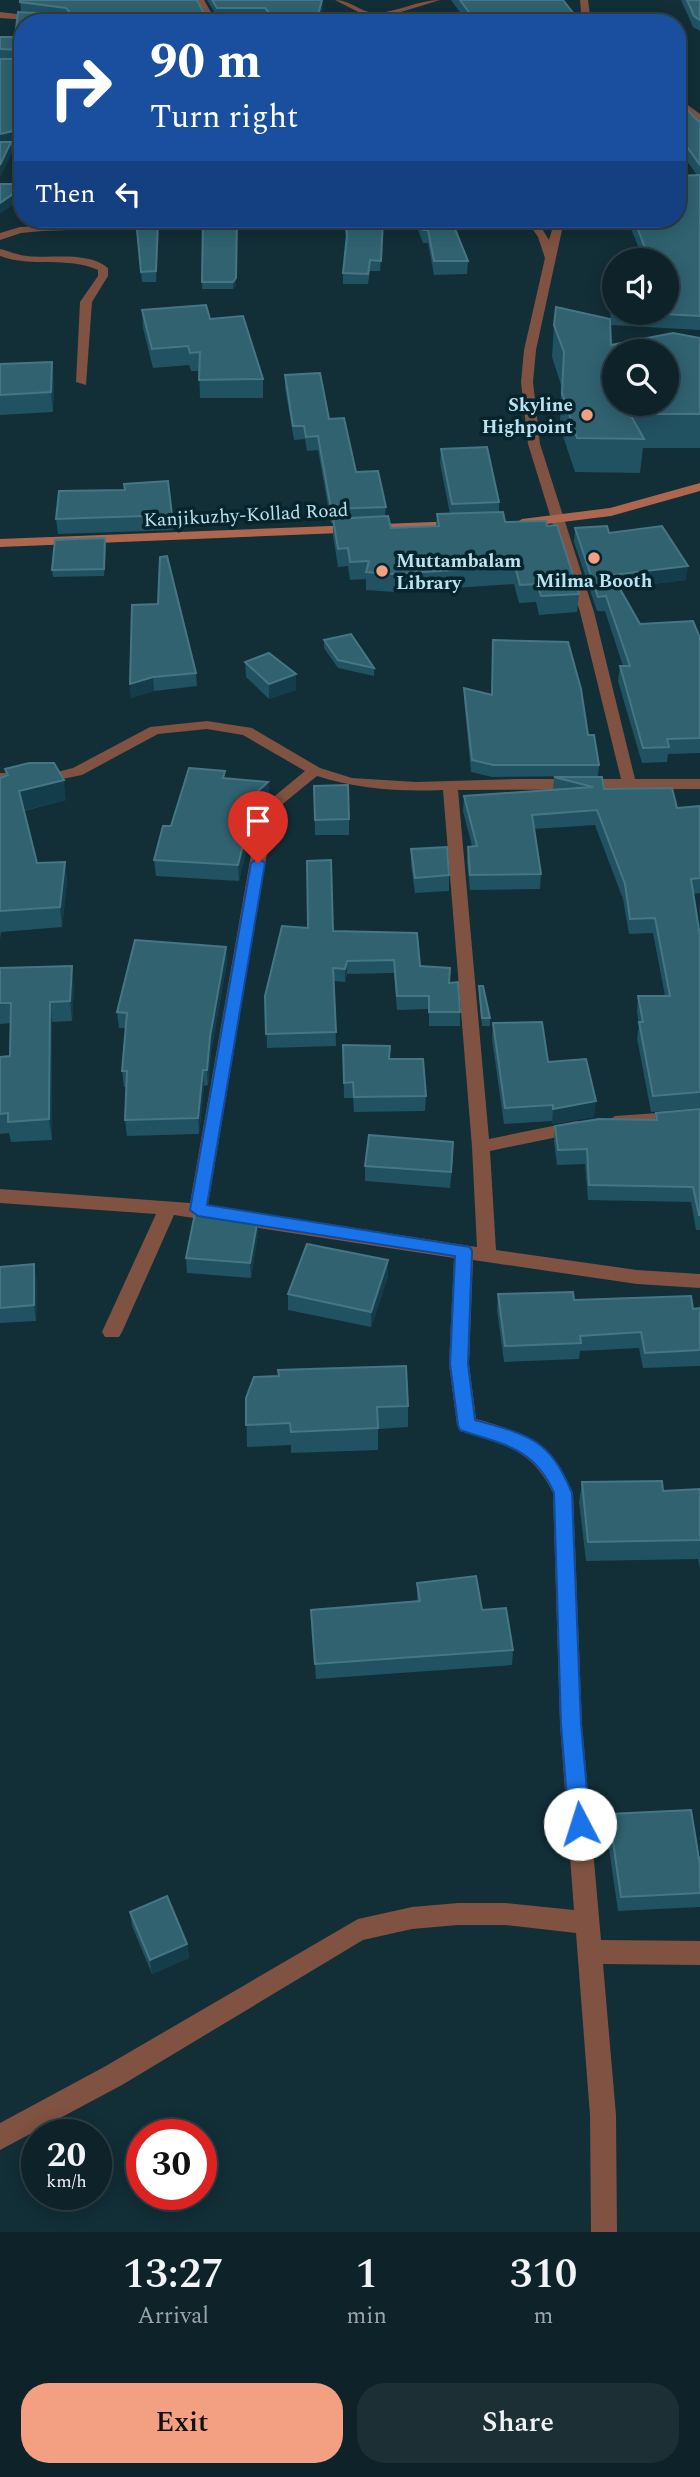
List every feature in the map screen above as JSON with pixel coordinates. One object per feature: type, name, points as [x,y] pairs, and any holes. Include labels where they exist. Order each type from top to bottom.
[{"type":"main road","points":[[510,523],[557,521],[611,512],[700,487]]},
{"type":"main road","name":"Kanjikuzhy-Kollad Road","points":[[0,543],[470,524]]},
{"type":"street","points":[[339,0],[366,14]]},
{"type":"street","points":[[388,14],[436,0]]},
{"type":"street","points":[[686,107],[700,119]]},
{"type":"street","points":[[0,237],[20,230],[43,228]]},
{"type":"street","points":[[537,228],[549,256]]},
{"type":"street","points":[[556,228],[530,350],[527,382],[534,444],[587,612],[629,783]]},
{"type":"street","points":[[0,252],[47,262],[86,262],[103,268],[103,276],[86,302],[82,382]]},
{"type":"street","points":[[0,777],[57,776],[77,772],[155,730],[207,725],[247,731],[315,771],[352,782],[416,787],[700,784]]},
{"type":"street","points":[[198,1210],[267,809],[315,771]]},
{"type":"street","points":[[450,786],[481,1147],[486,1254]]},
{"type":"street","points":[[481,1147],[559,1129],[652,1118],[700,1116]]},
{"type":"street","points":[[0,1196],[169,1206],[637,1277],[700,1281]]},
{"type":"street","points":[[112,1332],[169,1206]]},
{"type":"street","points":[[464,1251],[459,1364],[467,1425],[519,1439],[552,1468],[563,1493],[571,1724],[603,2115],[604,2232]]},
{"type":"street","points":[[0,2137],[113,2076],[358,1930],[412,1918],[458,1914],[505,1914],[588,1923]]},
{"type":"street","points":[[591,1952],[700,1953]]},
{"type":"building","points":[[197,0],[204,14],[71,14],[66,8],[20,2]]},
{"type":"building","points":[[212,0],[322,0],[318,14],[270,14],[265,8],[217,8]]},
{"type":"building","points":[[460,0],[563,0],[574,14],[470,14]]},
{"type":"building","points":[[687,0],[700,0],[700,20],[694,16]]},
{"type":"building","points":[[18,12],[54,14],[18,14]]},
{"type":"building","points":[[0,37],[14,37],[14,50],[0,49]]},
{"type":"building","points":[[0,59],[14,59],[14,131],[0,134]]},
{"type":"building","points":[[686,108],[700,120],[700,165],[686,146]]},
{"type":"building","points":[[0,142],[11,142],[0,165]]},
{"type":"building","points":[[700,175],[700,316],[679,315],[679,248],[645,248],[637,228],[686,228],[686,176]]},
{"type":"building","points":[[0,184],[14,184],[14,193],[0,203]]},
{"type":"building","points":[[137,228],[158,228],[156,271],[141,272]]},
{"type":"building","points":[[203,228],[237,228],[236,278],[233,282],[202,282]]},
{"type":"building","points":[[346,228],[383,228],[381,261],[370,260],[368,274],[343,273]]},
{"type":"building","points":[[422,228],[455,228],[468,261],[434,261],[428,230]]},
{"type":"building","points":[[206,305],[210,319],[243,316],[263,379],[199,380],[200,352],[190,353],[188,346],[152,349],[142,310]]},
{"type":"building","points":[[556,307],[602,317],[602,325],[610,325],[611,339],[602,339],[602,416],[631,416],[644,439],[577,438],[562,393],[564,352],[554,325]]},
{"type":"building","points":[[673,333],[700,338],[700,414],[679,414],[679,339],[642,339]]},
{"type":"building","points":[[52,362],[51,392],[0,395],[0,364]]},
{"type":"building","points":[[320,373],[329,419],[344,418],[356,472],[378,471],[386,507],[331,509],[318,436],[306,437],[304,426],[293,426],[285,375]]},
{"type":"building","points":[[487,447],[499,502],[452,504],[441,449]]},
{"type":"building","points":[[168,481],[172,515],[56,519],[59,491],[125,490],[124,484]]},
{"type":"building","points":[[503,512],[505,522],[546,521],[547,526],[557,525],[579,594],[541,596],[537,584],[520,585],[515,566],[394,574],[366,572],[369,561],[350,562],[348,548],[338,549],[333,519],[388,516],[391,528],[439,526],[437,514]]},
{"type":"building","points":[[607,526],[609,533],[662,526],[688,566],[612,575],[640,624],[693,621],[700,638],[700,738],[667,739],[669,747],[643,748],[620,666],[630,666],[606,596],[598,597],[575,528]]},
{"type":"building","points":[[105,538],[104,569],[52,570],[55,540]]},
{"type":"building","points":[[167,556],[196,673],[153,677],[130,684],[132,605],[158,604],[160,557]]},
{"type":"building","points":[[351,634],[374,668],[338,660],[324,640]]},
{"type":"building","points":[[493,640],[568,642],[581,689],[588,735],[594,735],[599,765],[493,765],[472,760],[464,688],[492,695]]},
{"type":"building","points":[[269,653],[296,674],[269,684],[245,662]]},
{"type":"building","points":[[29,763],[54,763],[64,780],[19,791],[37,863],[65,862],[60,907],[0,911],[0,778],[8,775],[5,769]]},
{"type":"building","points":[[189,768],[225,771],[223,778],[268,782],[256,793],[238,865],[154,860],[163,826],[171,826]]},
{"type":"building","points":[[554,777],[602,777],[604,789],[672,788],[677,808],[700,806],[700,878],[691,879],[700,936],[700,1092],[653,1096],[639,1022],[643,1022],[638,996],[670,996],[655,918],[630,919],[625,884],[597,810],[532,815],[541,874],[470,875],[468,847],[477,846],[464,796],[593,787]]},
{"type":"building","points":[[348,785],[349,819],[315,820],[314,786]]},
{"type":"building","points":[[447,847],[449,875],[415,878],[411,849]]},
{"type":"building","points":[[331,860],[333,931],[417,933],[420,966],[450,968],[449,983],[458,982],[460,1012],[429,1012],[429,996],[397,996],[394,960],[347,961],[345,969],[333,968],[336,1032],[266,1034],[265,996],[282,926],[308,928],[307,861]]},
{"type":"building","points":[[135,940],[226,947],[207,1070],[203,1070],[198,1118],[125,1120],[127,1071],[122,1071],[127,1013],[117,1012]]},
{"type":"building","points":[[72,966],[70,1001],[50,1002],[49,1119],[8,1122],[8,1113],[0,1114],[0,1057],[10,1056],[11,1003],[0,1003],[0,968]]},
{"type":"building","points":[[479,986],[483,986],[490,1018],[482,1018]]},
{"type":"building","points":[[542,1022],[548,1062],[586,1059],[596,1101],[553,1109],[553,1105],[505,1108],[493,1023]]},
{"type":"building","points":[[343,1045],[390,1046],[389,1059],[423,1059],[426,1096],[354,1097],[353,1082],[344,1083]]},
{"type":"building","points":[[700,1109],[700,1215],[693,1187],[589,1185],[587,1149],[558,1150],[555,1126],[599,1119],[657,1120],[656,1113]]},
{"type":"building","points":[[369,1135],[453,1142],[451,1172],[365,1166]]},
{"type":"building","points":[[195,1213],[258,1218],[250,1263],[186,1258]]},
{"type":"building","points":[[307,1244],[388,1260],[371,1312],[288,1294]]},
{"type":"building","points":[[34,1264],[34,1305],[0,1308],[0,1267]]},
{"type":"building","points":[[573,1292],[574,1300],[691,1296],[693,1309],[700,1308],[700,1350],[645,1353],[641,1332],[580,1336],[581,1343],[505,1346],[498,1294]]},
{"type":"building","points":[[406,1366],[408,1406],[377,1407],[378,1428],[291,1432],[290,1423],[246,1425],[246,1398],[254,1377],[279,1376],[278,1370]]},
{"type":"building","points":[[662,1481],[663,1491],[700,1489],[700,1540],[588,1542],[582,1482]]},
{"type":"building","points":[[476,1576],[482,1610],[506,1608],[513,1650],[315,1664],[311,1610],[420,1601],[417,1583]]},
{"type":"building","points":[[691,1810],[700,1865],[700,1893],[621,1897],[609,1814]]},
{"type":"building","points":[[167,1896],[187,1944],[150,1960],[130,1912]]},
{"type":"place","name":"Skyline Highpoint","points":[[587,415]]},
{"type":"place","name":"Milma Booth","points":[[594,558]]},
{"type":"place","name":"Muttambalam Library","points":[[382,571]]},
{"type":"route","points":[[258,863],[198,1210],[464,1251],[459,1364],[467,1425],[519,1439],[552,1468],[563,1493],[571,1724],[580,1824]]}]
